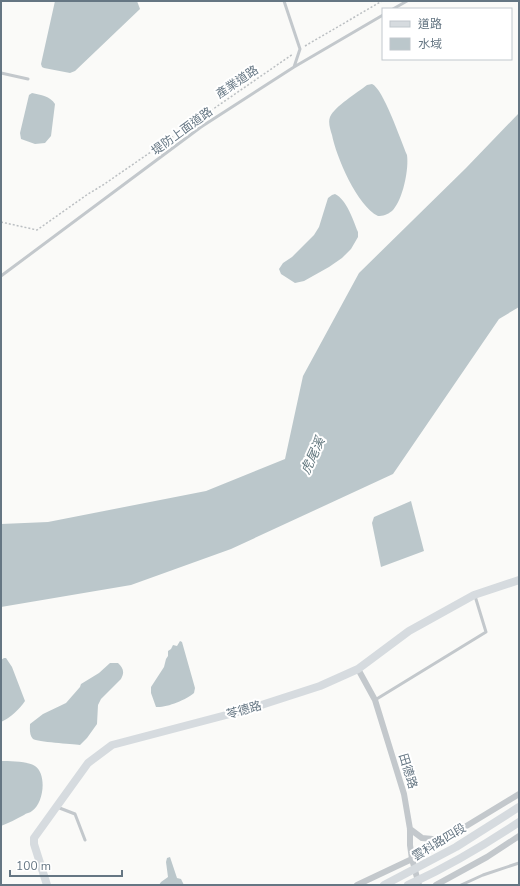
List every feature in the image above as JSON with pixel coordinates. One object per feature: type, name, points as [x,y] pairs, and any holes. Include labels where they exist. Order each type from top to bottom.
[{"type":"street","name":"苓德路","points":[[47,885],[34,844],[34,838],[88,763],[112,746],[256,707],[320,686],[358,669],[409,631],[474,595],[519,580]]},
{"type":"street","name":"田德路","points":[[358,669],[375,700],[404,794],[410,829],[412,859],[419,883]]},
{"type":"street","name":"雲科路四段","points":[[357,885],[412,859],[519,794]]},
{"type":"street","name":"雲科路四段","points":[[384,885],[456,848],[519,807]]},
{"type":"street","name":"雲科路四段","points":[[408,885],[419,883],[468,855],[519,822]]},
{"type":"street","points":[[410,829],[422,838],[443,840]]},
{"type":"street","points":[[436,885],[487,857],[519,836]]},
{"type":"lane","points":[[284,1],[300,49],[294,67]]},
{"type":"lane","points":[[395,8],[407,1]]},
{"type":"lane","name":"堤防上面道路","points":[[1,276],[200,127],[294,67],[382,16]]},
{"type":"lane","points":[[1,73],[28,79]]},
{"type":"lane","points":[[375,700],[486,632],[474,595]]},
{"type":"lane","points":[[57,807],[75,814],[85,840]]},
{"type":"lane","points":[[461,885],[483,875],[519,863]]},
{"type":"path","name":"產業道路","points":[[1,222],[36,230],[300,49],[382,1]]},
{"type":"water","points":[[55,1],[137,1],[140,9],[75,71],[70,73],[44,68],[41,64]]},
{"type":"water","points":[[372,84],[381,95],[386,105],[407,155],[406,176],[399,200],[392,211],[380,216],[370,211],[355,192],[338,155],[329,123],[329,119],[336,108],[367,85]]},
{"type":"water","points":[[32,93],[42,95],[53,101],[55,104],[51,136],[45,143],[35,144],[21,139],[20,133],[29,95]]},
{"type":"water","name":"虎尾溪","points":[[519,113],[519,307],[499,319],[393,474],[231,549],[131,585],[1,607],[1,524],[48,522],[206,491],[285,459],[303,376],[359,273],[466,168]]},
{"type":"water","points":[[335,194],[346,205],[358,232],[358,237],[351,249],[342,258],[304,281],[295,283],[281,274],[279,269],[283,263],[292,257],[314,235],[319,227],[328,198]]},
{"type":"water","points":[[411,501],[424,551],[381,567],[372,523],[374,517]]},
{"type":"water","points":[[180,641],[182,642],[195,688],[194,693],[176,703],[156,707],[151,693],[151,687],[164,667],[168,656],[168,651],[173,645],[177,646]]},
{"type":"water","points":[[6,658],[12,667],[25,701],[14,713],[1,722],[1,660]]},
{"type":"water","points":[[110,663],[118,663],[120,665],[123,670],[122,677],[101,699],[98,705],[97,724],[80,745],[33,739],[30,734],[30,724],[43,714],[66,703],[81,684],[99,673]]},
{"type":"water","points":[[1,761],[14,761],[32,764],[39,770],[42,788],[39,802],[32,811],[1,826]]},
{"type":"water","points":[[170,857],[177,878],[181,879],[184,885],[159,885],[168,877],[166,862],[167,858]]}]
